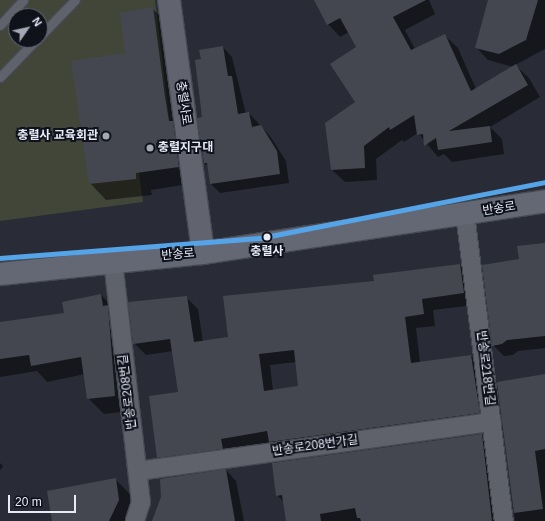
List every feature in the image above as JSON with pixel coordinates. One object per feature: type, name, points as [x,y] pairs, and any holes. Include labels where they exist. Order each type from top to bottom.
[{"type":"main road","name":"반송로","points":[[0,274],[203,253],[545,201]]},
{"type":"street","name":"충렬사로","points":[[169,0],[203,253]]},
{"type":"street","name":"반송로218번길","points":[[465,214],[504,521]]},
{"type":"street","name":"반송로208번길","points":[[113,262],[141,502],[135,521]]},
{"type":"street","name":"반송로208번가길","points":[[138,471],[492,422]]},
{"type":"lane","points":[[0,25],[23,0]]},
{"type":"lane","points":[[48,28],[75,0]]},
{"type":"lane","points":[[0,77],[28,48]]},
{"type":"green space","points":[[0,0],[155,0],[170,126],[133,131],[143,202],[0,221]]},
{"type":"building","points":[[314,0],[426,0],[393,17],[411,50],[445,34],[471,91],[516,64],[528,85],[449,131],[490,126],[492,142],[438,150],[436,138],[424,146],[423,134],[417,135],[414,115],[390,130],[389,127],[364,146],[365,168],[331,170],[325,123],[355,102],[330,64],[356,47],[340,18],[327,25]]},
{"type":"building","points":[[488,0],[538,0],[526,40],[499,54],[475,48]]},
{"type":"building","name":"충렬사 교육회관","points":[[153,7],[165,97],[169,121],[173,121],[179,167],[136,173],[136,179],[89,184],[71,61],[125,53],[120,13]]},
{"type":"building","points":[[223,46],[228,76],[232,76],[238,114],[249,112],[252,127],[261,125],[277,151],[280,174],[210,184],[207,163],[204,163],[197,118],[202,117],[195,60],[201,59],[199,50]]},
{"type":"building","points":[[545,243],[545,336],[507,340],[502,344],[492,346],[482,265],[519,259],[517,246]]},
{"type":"building","points":[[460,264],[464,293],[422,299],[424,314],[405,317],[411,363],[471,355],[480,413],[269,442],[267,431],[221,439],[223,449],[157,458],[149,396],[178,392],[170,339],[133,344],[128,302],[187,296],[194,342],[228,337],[223,296],[374,281],[373,275]],"holes":[[[294,350],[298,386],[264,391],[259,354]]]},
{"type":"building","points":[[101,294],[103,306],[108,305],[115,396],[87,399],[81,357],[31,366],[29,355],[0,359],[0,322],[64,313],[62,302]]},
{"type":"building","points":[[545,374],[545,449],[535,451],[543,509],[514,513],[497,382]]},
{"type":"building","points":[[482,434],[492,521],[361,521],[360,518],[357,518],[355,508],[320,514],[321,521],[286,521],[282,495],[276,496],[272,463]]},
{"type":"building","points":[[226,469],[235,521],[152,521],[161,497],[160,479]]},
{"type":"building","points":[[116,478],[119,500],[109,521],[52,521],[47,491]]},
{"type":"transit line","points":[[0,258],[260,238],[545,182]]},
{"type":"place","name":"충렬사 교육회관","points":[[106,136]]},
{"type":"place","name":"충렬지구대","points":[[150,148]]},
{"type":"place","name":"충렬사","points":[[267,237]]}]
